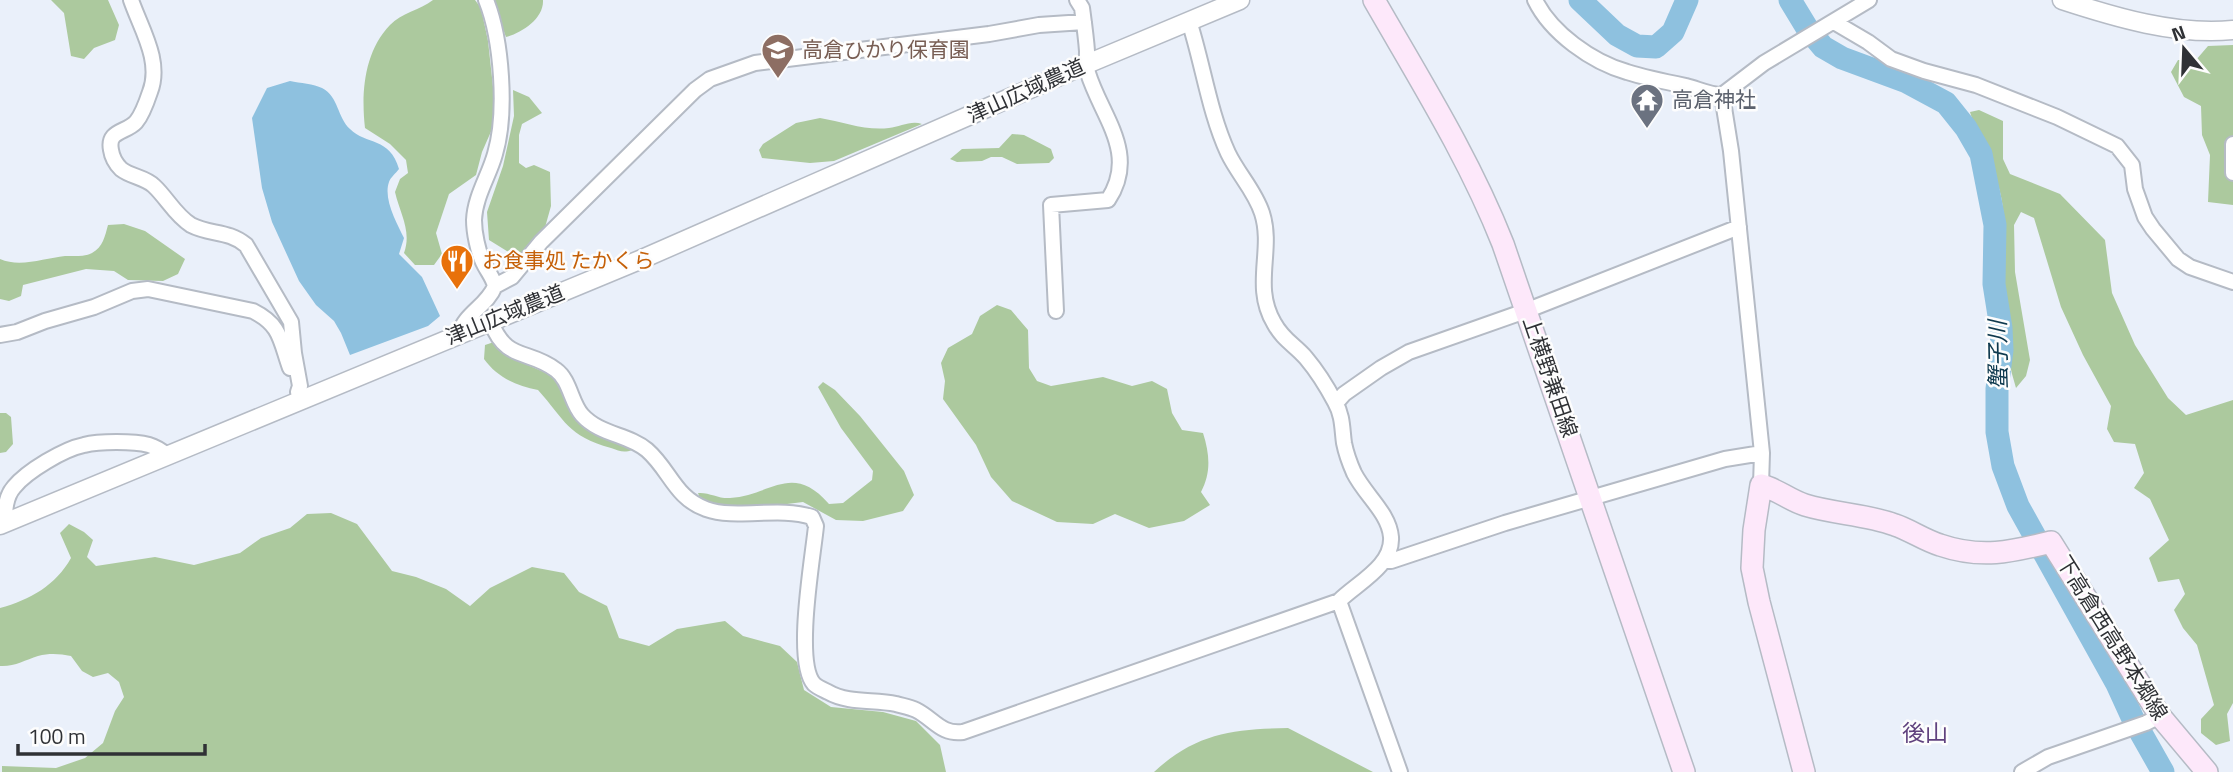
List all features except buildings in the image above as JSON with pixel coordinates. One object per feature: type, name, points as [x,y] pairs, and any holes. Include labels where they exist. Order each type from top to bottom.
[{"type":"main road","name":"上横野兼田線","points":[[1374,0],[1462,153],[1503,243],[1684,772]]},
{"type":"main road","name":"下高倉西高野本郷線","points":[[1761,485],[1811,507],[1895,525],[1939,545],[1974,553],[2008,553],[2041,545],[2146,722],[2207,772]]},
{"type":"main road","points":[[1761,485],[1754,530],[1752,568],[1804,772]]},
{"type":"street","points":[[131,0],[151,52],[155,73],[149,95],[136,122],[114,134],[110,141],[114,161],[121,169],[156,187],[176,212],[191,224],[236,236],[246,245],[291,322],[300,396]]},
{"type":"street","points":[[486,0],[494,29],[502,107],[495,156],[478,197],[474,221],[483,263],[495,286]]},
{"type":"street","points":[[1056,312],[1051,205],[1108,200],[1118,176],[1118,144],[1088,73],[1082,8],[1077,0]]},
{"type":"street","name":"津山広域農道","points":[[3,524],[167,456],[300,396],[491,322],[642,259],[1240,0]]},
{"type":"street","points":[[1535,0],[1544,18],[1561,35],[1608,64],[1624,72],[1716,95],[1722,95],[1764,63],[1869,0]]},
{"type":"street","points":[[2062,0],[2111,16],[2177,28],[2233,30]]},
{"type":"street","points":[[491,322],[496,335],[505,346],[557,370],[562,375],[576,407],[594,426],[647,450],[679,492],[691,503],[710,511],[781,512],[812,517],[816,526],[805,651],[807,671],[814,684],[831,694],[915,709],[948,732],[963,732],[1339,601],[1384,561],[1391,537],[1383,514],[1355,475],[1336,403],[1304,355],[1286,341],[1273,322],[1264,299],[1263,215],[1228,152],[1189,21]]},
{"type":"street","points":[[459,334],[462,323],[492,293],[495,286],[512,277],[541,242],[695,90],[710,79],[736,68],[769,61],[1084,22]]},
{"type":"street","points":[[1834,22],[1868,42],[1891,60],[1976,85],[2057,117],[2117,146],[2132,165],[2135,189],[2152,229],[2178,259],[2190,267],[2233,282]]},
{"type":"street","points":[[1722,95],[1731,150],[1762,453],[1761,485]]},
{"type":"street","points":[[2233,144],[2233,173]]},
{"type":"street","points":[[1336,403],[1343,394],[1409,352],[1528,310],[1739,227]]},
{"type":"street","points":[[0,335],[94,307],[132,291],[162,291],[253,311],[267,318],[276,327],[300,396]]},
{"type":"street","points":[[3,524],[13,487],[36,468],[74,448],[85,444],[148,444],[167,456]]},
{"type":"street","points":[[1384,561],[1725,459],[1762,453]]},
{"type":"street","points":[[1339,601],[1400,772]]},
{"type":"street","points":[[2022,772],[2048,757],[2146,722]]},
{"type":"green space","points":[[51,0],[108,0],[119,25],[115,40],[94,48],[84,59],[71,56],[64,13]]},
{"type":"green space","points":[[433,0],[475,0],[481,8],[488,41],[494,96],[493,127],[476,175],[449,194],[436,233],[442,254],[434,265],[415,265],[404,253],[406,230],[395,192],[400,179],[408,173],[406,160],[390,144],[365,128],[364,87],[370,60],[381,36],[394,21]]},
{"type":"green space","points":[[492,0],[543,0],[536,19],[525,29],[506,37]]},
{"type":"green space","points":[[2233,45],[2233,205],[2208,202],[2210,155],[2202,135],[2201,106],[2184,97],[2171,72],[2178,60],[2196,60],[2208,46]]},
{"type":"green space","points":[[513,90],[529,97],[542,113],[522,124],[519,135],[519,163],[526,168],[534,165],[550,172],[551,206],[544,231],[518,258],[489,240],[487,212],[503,166],[514,116]]},
{"type":"green space","points":[[1979,110],[2003,121],[2003,159],[2010,174],[2060,194],[2105,240],[2112,293],[2135,345],[2168,398],[2186,415],[2233,400],[2233,703],[2227,714],[2230,741],[2216,745],[2201,733],[2201,719],[2214,705],[2197,645],[2183,628],[2174,610],[2185,594],[2179,579],[2158,582],[2149,558],[2169,540],[2150,499],[2134,488],[2144,473],[2135,444],[2114,442],[2107,429],[2111,406],[2061,307],[2034,218],[2021,212],[2014,225],[2015,272],[2030,360],[2026,376],[2016,388],[2004,321],[2003,209],[1994,172],[1970,112]]},
{"type":"green space","points":[[820,118],[872,128],[922,124],[834,161],[810,163],[762,158],[759,150],[763,144],[796,123]]},
{"type":"green space","points":[[1012,134],[1024,135],[1051,149],[1054,158],[1049,163],[1017,164],[1002,157],[957,162],[950,159],[962,149],[999,148]]},
{"type":"green space","points":[[124,224],[145,231],[185,259],[178,274],[163,281],[128,280],[114,271],[86,269],[23,285],[21,296],[9,301],[0,299],[0,259],[24,263],[86,255],[96,251],[105,237],[108,225]]},
{"type":"green space","points":[[997,305],[1011,310],[1028,330],[1029,368],[1037,381],[1051,386],[1103,377],[1132,386],[1152,381],[1167,389],[1172,413],[1182,430],[1203,433],[1208,464],[1207,478],[1201,492],[1210,505],[1184,521],[1149,528],[1115,514],[1093,524],[1057,522],[1012,501],[991,477],[976,445],[943,399],[945,381],[941,363],[948,348],[972,334],[980,316]]},
{"type":"green space","points":[[494,342],[509,357],[558,380],[569,405],[627,443],[632,450],[619,451],[585,438],[568,426],[538,390],[501,376],[484,359],[485,345]]},
{"type":"green space","points":[[823,382],[835,390],[860,416],[904,471],[914,495],[903,511],[863,521],[836,520],[803,502],[771,506],[714,507],[701,501],[698,493],[730,498],[792,483],[804,485],[829,504],[843,503],[872,480],[873,471],[841,428],[818,387]]},
{"type":"green space","points":[[0,413],[11,417],[13,444],[6,452],[0,453]]},
{"type":"green space","points":[[331,513],[357,524],[392,571],[446,589],[470,606],[490,588],[532,567],[564,573],[579,592],[607,606],[619,638],[649,646],[677,629],[725,621],[743,636],[780,646],[797,662],[804,690],[831,707],[883,712],[916,721],[940,745],[946,772],[2,772],[2,766],[56,768],[85,758],[103,743],[115,711],[124,697],[119,682],[108,673],[93,677],[82,671],[71,656],[47,654],[0,666],[0,608],[22,601],[41,590],[65,568],[71,558],[60,533],[69,524],[93,540],[87,557],[96,566],[155,557],[194,565],[240,553],[261,538],[290,528],[307,514]]},
{"type":"green space","points":[[1288,728],[1373,772],[1154,772],[1200,741],[1233,732]]},
{"type":"water","points":[[290,81],[322,88],[328,92],[350,129],[384,146],[395,159],[399,169],[390,180],[388,196],[404,238],[399,254],[422,277],[440,316],[428,326],[350,355],[334,321],[316,305],[299,281],[272,222],[262,188],[252,118],[267,88]]},
{"type":"waterway","name":"蟹子川","points":[[1580,0],[1617,35],[1637,46],[1656,47],[1673,32],[1687,0]]},
{"type":"waterway","name":"蟹子川","points":[[1790,0],[1807,28],[1823,47],[1842,58],[1907,82],[1946,103],[1966,128],[1981,154],[1995,225],[1994,284],[2002,350],[1997,389],[1997,432],[2003,466],[2018,506],[2163,772]]},
{"type":"place","name":"高倉ひかり保育園","points":[[778,80]]},
{"type":"place","name":"高倉神社","points":[[1647,130]]},
{"type":"place","name":"お食事処 たかくら","points":[[457,291]]},
{"type":"district","name":"後山","points":[[1925,733]]}]
